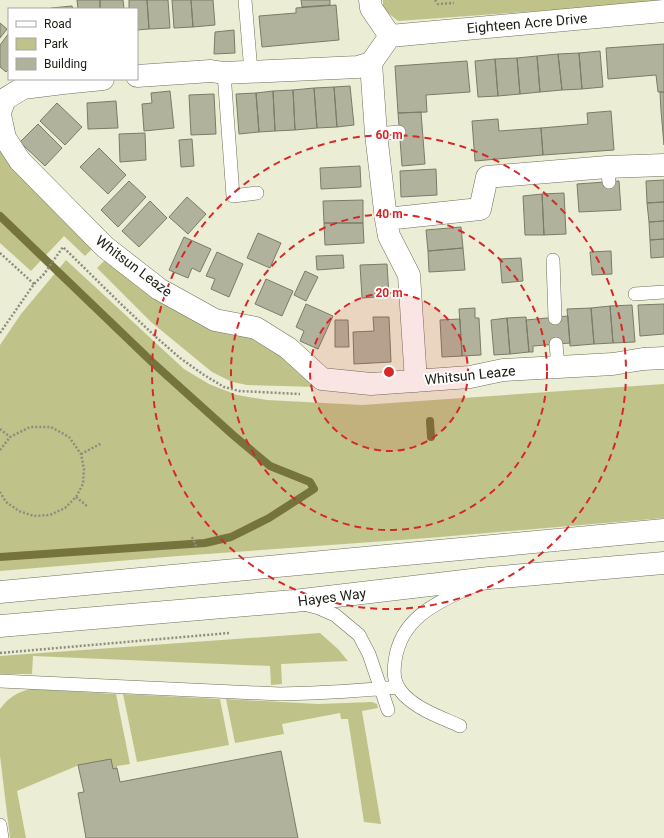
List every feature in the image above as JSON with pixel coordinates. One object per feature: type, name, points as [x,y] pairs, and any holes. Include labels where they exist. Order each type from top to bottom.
[{"type":"street","points":[[138,76],[211,71],[224,73],[358,67],[371,63],[390,36],[370,8],[370,0]]},
{"type":"street","name":"Eighteen Acre Drive","points":[[390,36],[664,11]]},
{"type":"street","points":[[371,63],[376,134],[389,236],[409,275],[416,381]]},
{"type":"street","name":"Whitsun Leaze","points":[[93,80],[23,88],[1,105],[5,138],[20,161],[105,247],[159,289],[215,320],[256,328],[288,348],[322,379],[371,384],[470,377],[503,370],[614,364],[643,359],[664,358]]},
{"type":"street","points":[[386,219],[480,209],[487,177],[608,175],[664,165]]},
{"type":"street","points":[[0,592],[664,530]]},
{"type":"street","name":"Hayes Way","points":[[0,626],[294,602],[489,578],[664,563]]},
{"type":"lane","points":[[245,0],[250,72]]},
{"type":"lane","points":[[224,73],[233,196],[257,193]]},
{"type":"lane","points":[[376,134],[400,132]]},
{"type":"lane","points":[[553,260],[555,318]]},
{"type":"lane","points":[[635,294],[664,292]]},
{"type":"lane","points":[[556,344],[558,367]]},
{"type":"lane","points":[[460,726],[426,711],[408,699],[398,687],[394,676],[395,658],[401,638],[420,615],[441,601],[489,578]]},
{"type":"lane","points":[[294,602],[319,608],[335,615],[359,635],[369,654],[388,710]]},
{"type":"lane","points":[[0,681],[280,694],[325,693],[398,687]]},
{"type":"lane","points":[[0,825],[2,838]]},
{"type":"path","points":[[0,333],[34,284],[44,274],[64,247]]},
{"type":"path","points":[[0,253],[34,284]]},
{"type":"path","points":[[0,450],[10,437],[30,426],[51,427],[69,437],[81,454],[84,468],[83,484],[76,497],[64,508],[50,515],[34,516],[19,511],[6,502],[0,492]]},
{"type":"path","points":[[0,428],[10,437]]},
{"type":"path","points":[[81,454],[102,443]]},
{"type":"path","points":[[76,497],[87,506]]},
{"type":"path","points":[[192,537],[197,548]]},
{"type":"path","points":[[0,653],[232,633]]},
{"type":"green space","points":[[383,0],[664,0],[664,2],[398,21],[383,9]]},
{"type":"green space","points":[[0,145],[93,248],[85,256],[64,236],[31,271],[0,243]]},
{"type":"green space","points":[[108,257],[256,334],[316,387],[247,385],[232,382],[212,372],[151,322],[97,268]]},
{"type":"green space","points":[[66,260],[184,369],[209,384],[237,395],[267,400],[362,405],[664,384],[664,518],[0,571],[0,345],[21,314]]},
{"type":"green space","points":[[320,633],[338,649],[348,661],[281,664],[282,684],[271,685],[270,666],[33,656],[32,674],[0,674],[0,656]]},
{"type":"green space","points":[[31,689],[116,694],[130,764],[117,766],[117,768],[113,769],[79,765],[17,791],[26,838],[10,838],[0,756],[0,709],[14,696]]},
{"type":"green space","points":[[123,694],[220,699],[229,745],[137,762]]},
{"type":"green space","points":[[226,699],[318,704],[372,702],[377,704],[378,708],[362,711],[381,824],[364,822],[348,719],[341,719],[340,713],[282,724],[284,734],[235,743]]},
{"type":"building","points":[[77,0],[100,0],[100,8],[78,8]]},
{"type":"building","points":[[100,0],[123,0],[124,8],[100,8]]},
{"type":"building","points":[[129,0],[147,0],[149,29],[138,30],[138,8],[129,8]]},
{"type":"building","points":[[147,0],[168,0],[170,28],[149,29]]},
{"type":"building","points":[[172,0],[191,0],[193,27],[174,28]]},
{"type":"building","points":[[191,0],[213,0],[215,25],[193,27]]},
{"type":"building","points":[[301,0],[330,0],[330,5],[302,7]]},
{"type":"building","points":[[336,5],[339,40],[262,47],[259,16],[296,13],[296,8]]},
{"type":"building","points":[[72,6],[73,8],[51,8]]},
{"type":"building","points":[[0,23],[7,29],[0,38]]},
{"type":"building","points":[[234,30],[235,53],[214,54],[215,32]]},
{"type":"building","points":[[8,34],[8,70],[6,72],[0,67],[0,45]]},
{"type":"building","points":[[664,44],[664,92],[658,92],[656,75],[608,79],[606,48]]},
{"type":"building","points":[[600,51],[603,87],[582,89],[579,53]]},
{"type":"building","points":[[579,53],[582,89],[562,90],[558,54]]},
{"type":"building","points":[[558,54],[562,90],[540,92],[537,56]]},
{"type":"building","points":[[537,56],[540,92],[520,94],[517,58]]},
{"type":"building","points":[[517,58],[520,94],[498,96],[495,59]]},
{"type":"building","points":[[495,59],[498,96],[478,97],[475,61]]},
{"type":"building","points":[[467,61],[470,92],[426,95],[427,112],[398,113],[395,66]]},
{"type":"building","points":[[350,86],[354,125],[337,127],[334,87]]},
{"type":"building","points":[[334,87],[337,127],[317,128],[314,88]]},
{"type":"building","points":[[314,88],[317,128],[295,130],[293,90]]},
{"type":"building","points":[[293,90],[295,130],[275,131],[273,91]]},
{"type":"building","points":[[170,91],[174,128],[144,131],[142,104],[152,103],[151,93]]},
{"type":"building","points":[[273,91],[275,131],[259,132],[256,93]]},
{"type":"building","points":[[660,92],[664,92],[664,145],[661,111]]},
{"type":"building","points":[[256,93],[259,132],[239,134],[236,94]]},
{"type":"building","points":[[214,94],[216,134],[191,135],[189,95]]},
{"type":"building","points":[[116,101],[118,128],[88,129],[87,103]]},
{"type":"building","points":[[57,103],[82,127],[65,145],[40,121]]},
{"type":"building","points":[[611,111],[614,150],[543,155],[541,128],[588,124],[587,113]]},
{"type":"building","points":[[421,112],[425,164],[402,166],[398,113]]},
{"type":"building","points":[[498,119],[499,131],[541,128],[543,155],[475,161],[472,121]]},
{"type":"building","points":[[38,124],[62,148],[45,166],[20,142]]},
{"type":"building","points":[[145,133],[146,160],[120,162],[119,134]]},
{"type":"building","points":[[192,139],[194,166],[181,167],[179,140]]},
{"type":"building","points":[[99,148],[126,175],[108,194],[80,167]]},
{"type":"building","points":[[360,166],[361,187],[321,189],[320,168]]},
{"type":"building","points":[[436,169],[437,195],[401,197],[400,171]]},
{"type":"building","points":[[664,180],[664,202],[647,203],[646,181]]},
{"type":"building","points":[[129,181],[146,197],[118,227],[101,210]]},
{"type":"building","points":[[619,181],[621,210],[579,212],[577,184]]},
{"type":"building","points":[[564,193],[566,234],[544,235],[542,194]]},
{"type":"building","points":[[542,194],[544,235],[525,235],[523,196]]},
{"type":"building","points":[[187,197],[206,214],[188,234],[169,217]]},
{"type":"building","points":[[363,200],[363,223],[324,223],[323,201]]},
{"type":"building","points":[[150,201],[167,218],[139,247],[122,231]]},
{"type":"building","points":[[664,202],[664,221],[649,222],[647,203]]},
{"type":"building","points":[[664,221],[664,239],[650,240],[649,222]]},
{"type":"building","points":[[324,223],[363,223],[364,243],[325,245]]},
{"type":"building","points":[[461,227],[463,248],[428,251],[426,230]]},
{"type":"building","points":[[258,233],[281,243],[270,268],[247,258]]},
{"type":"building","points":[[184,237],[211,249],[200,272],[192,268],[188,278],[169,270]]},
{"type":"building","points":[[664,239],[664,257],[651,258],[650,240]]},
{"type":"building","points":[[463,248],[465,270],[429,272],[428,251]]},
{"type":"building","points":[[611,251],[612,274],[592,275],[590,252]]},
{"type":"building","points":[[217,252],[243,264],[229,297],[211,289],[215,279],[206,276]]},
{"type":"building","points":[[343,255],[344,268],[317,270],[316,256]]},
{"type":"building","points":[[521,258],[523,281],[502,283],[500,259]]},
{"type":"building","points":[[387,264],[389,296],[362,298],[360,265]]},
{"type":"building","points":[[305,271],[318,277],[306,301],[294,295]]},
{"type":"building","points":[[266,279],[293,291],[282,316],[255,304]]},
{"type":"building","points":[[306,304],[333,316],[318,349],[300,341],[304,331],[296,327]]},
{"type":"building","points":[[664,304],[664,334],[640,336],[638,305]]},
{"type":"building","points":[[632,305],[635,342],[613,343],[610,306]]},
{"type":"building","points":[[610,306],[613,343],[594,344],[591,308]]},
{"type":"building","points":[[475,308],[475,318],[479,318],[481,355],[462,356],[459,309]]},
{"type":"building","points":[[591,308],[594,344],[570,346],[567,309]]},
{"type":"building","points":[[568,316],[570,343],[533,346],[533,352],[529,352],[526,320]]},
{"type":"building","points":[[373,317],[389,317],[391,362],[354,364],[353,332],[374,331]]},
{"type":"building","points":[[526,317],[529,352],[510,354],[507,318]]},
{"type":"building","points":[[507,318],[510,354],[494,355],[491,320]]},
{"type":"building","points":[[460,319],[462,356],[442,357],[440,320]]},
{"type":"building","points":[[335,320],[348,320],[349,347],[335,347]]},
{"type":"building","points":[[281,751],[298,838],[86,838],[78,793],[84,792],[78,765],[111,759],[113,769],[117,768],[120,782]]},
{"type":"waterway","points":[[0,216],[152,362],[233,435],[270,466],[310,482],[314,489],[269,518],[231,537],[205,543],[0,557]]},
{"type":"waterway","points":[[430,421],[431,437]]}]
